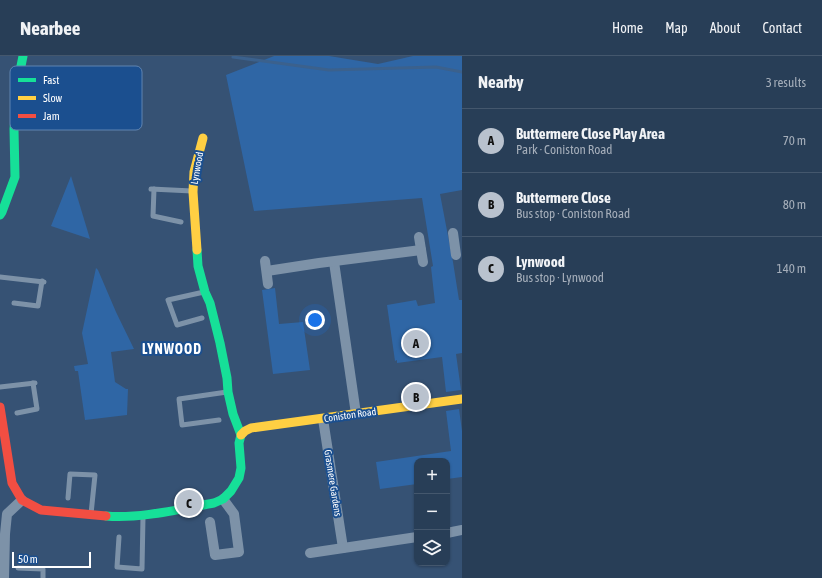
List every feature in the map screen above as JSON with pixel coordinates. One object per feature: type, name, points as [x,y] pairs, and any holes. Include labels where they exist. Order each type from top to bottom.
[{"type":"street","points":[[22,66],[23,56]]},
{"type":"street","points":[[0,215],[16,171],[14,130]]},
{"type":"street","name":"Lynwood","points":[[203,138],[194,172],[193,192],[198,266],[205,292],[210,303],[220,343],[227,378],[228,392],[240,435],[239,443],[241,468],[239,478],[231,491],[223,499]]},
{"type":"street","points":[[453,233],[458,243],[456,255]]},
{"type":"street","points":[[419,237],[423,262]]},
{"type":"street","points":[[268,284],[266,266],[334,262],[421,250]]},
{"type":"street","points":[[334,262],[356,414]]},
{"type":"street","name":"Coniston Road","points":[[240,435],[251,428],[462,399]]},
{"type":"street","points":[[0,407],[12,483],[22,500],[41,510],[119,517],[207,505],[223,499],[234,514],[239,552],[215,555],[210,522]]},
{"type":"street","name":"Grasmere Gardens","points":[[323,418],[343,548]]},
{"type":"street","points":[[4,578],[4,514],[22,500]]},
{"type":"street","points":[[450,532],[462,530]]},
{"type":"street","points":[[310,553],[414,537]]},
{"type":"lane","points":[[182,222],[153,216],[152,189],[193,192]]},
{"type":"lane","points":[[0,277],[43,282],[38,306],[14,303]]},
{"type":"lane","points":[[202,318],[176,325],[168,300],[205,292]]},
{"type":"lane","points":[[0,387],[35,383],[36,409],[17,413]]},
{"type":"lane","points":[[219,420],[182,425],[179,399],[228,392]]},
{"type":"lane","points":[[68,498],[70,474],[95,475],[91,514]]},
{"type":"lane","points":[[119,537],[117,567],[142,569],[142,515]]},
{"type":"lane","points":[[18,568],[43,569],[43,578]]},
{"type":"shaded area","points":[[274,56],[329,56],[378,64],[413,56],[462,56],[462,190],[440,194],[459,300],[462,300],[462,353],[456,354],[461,390],[446,392],[442,357],[397,363],[397,360],[395,361],[387,305],[416,300],[418,306],[435,303],[431,267],[433,266],[422,198],[254,211],[226,75]]},
{"type":"shaded area","points":[[71,176],[90,239],[51,226]]},
{"type":"shaded area","points":[[96,268],[134,349],[111,352],[115,382],[128,389],[127,415],[85,420],[78,371],[75,371],[74,366],[88,364],[82,333]]},
{"type":"shaded area","points":[[275,288],[279,324],[303,322],[310,370],[273,374],[262,290]]},
{"type":"shaded area","points":[[459,409],[462,431],[462,477],[450,479],[450,458],[414,458],[414,484],[380,489],[376,462],[451,451],[446,411]]},
{"type":"waterway","points":[[233,57],[329,70],[436,67],[462,72]]},
{"type":"traffic: fast","points":[[21,66],[23,56]]},
{"type":"traffic: fast","points":[[0,215],[15,177],[14,130]]},
{"type":"traffic: fast","points":[[106,516],[119,517],[146,515],[214,503],[223,499],[231,491],[239,478],[241,468],[239,443],[241,435],[233,414],[220,343],[210,303],[205,292],[198,266],[197,250]]},
{"type":"traffic: slow","points":[[197,250],[193,192],[194,172],[203,138]]},
{"type":"traffic: slow","points":[[241,435],[251,428],[462,399]]},
{"type":"traffic: jam","points":[[0,407],[12,483],[22,500],[41,510],[106,516]]},
{"type":"place","name":"Buttermere Close Play Area","points":[[416,343]]},
{"type":"place","name":"Buttermere Close","points":[[416,397]]},
{"type":"place","name":"Lynwood","points":[[189,503]]},
{"type":"district","name":"LYNWOOD","points":[[172,349]]}]
